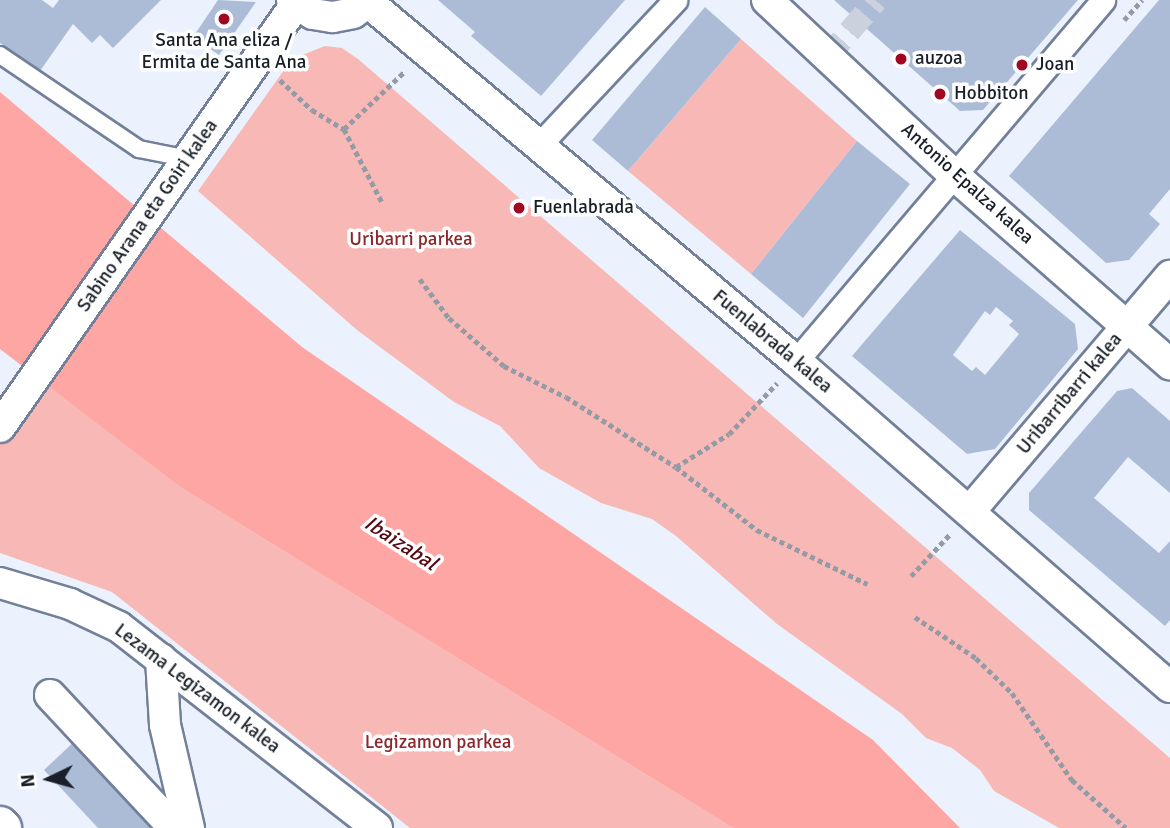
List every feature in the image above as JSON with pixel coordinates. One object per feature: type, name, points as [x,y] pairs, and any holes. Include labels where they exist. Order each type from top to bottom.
[{"type":"street","points":[[539,145],[675,0]]},
{"type":"street","name":"Antonio Epalza kalea","points":[[767,0],[955,176],[1170,364]]},
{"type":"street","points":[[796,361],[1103,0]]},
{"type":"street","points":[[294,2],[313,14],[333,17],[353,13],[370,1]]},
{"type":"street","name":"Fuenlabrada kalea","points":[[370,1],[796,361],[1167,680]]},
{"type":"street","name":"Sabino Arana eta Goiri kalea","points":[[0,426],[257,60],[294,2]]},
{"type":"street","name":"Uribarribarri kalea","points":[[970,512],[1170,276]]},
{"type":"street","name":"Lezama Legizamon kalea","points":[[0,583],[83,609],[119,627],[377,828]]},
{"type":"street","points":[[161,659],[169,749],[189,828]]},
{"type":"street","points":[[50,695],[174,828]]},
{"type":"lane","points":[[0,55],[139,149],[188,159]]},
{"type":"path","points":[[257,60],[312,110],[344,130],[382,202]]},
{"type":"path","points":[[344,130],[390,86]]},
{"type":"path","points":[[420,279],[449,318],[504,366],[566,397],[676,467],[757,530],[867,584]]},
{"type":"path","points":[[676,467],[729,434],[759,403]]},
{"type":"path","points":[[911,576],[932,553]]},
{"type":"path","points":[[915,617],[976,658],[1012,693],[1072,780],[1126,828]]},
{"type":"green space","points":[[741,39],[857,141],[751,274],[628,171]]},
{"type":"green space","name":"Uribarri parkea","points":[[325,46],[342,48],[358,59],[1170,758],[1170,828],[1059,828],[994,791],[980,770],[952,748],[926,738],[902,714],[777,624],[676,536],[652,519],[601,503],[539,468],[500,426],[454,402],[357,330],[198,191],[292,59]]},
{"type":"green space","name":"Legizamon parkea","points":[[40,379],[180,487],[733,828],[410,828],[112,592],[0,553],[0,430]]},
{"type":"water","name":"Ibaizabal","points":[[0,92],[302,347],[873,740],[960,828],[733,828],[180,487],[0,349]]},
{"type":"building","points":[[0,0],[42,0],[53,8],[59,0],[161,0],[113,48],[100,35],[92,43],[73,24],[40,71],[0,43]]},
{"type":"building","name":"Santa Ana eliza / Ermita de Santa Ana","points":[[218,0],[256,2],[219,55],[193,37]]},
{"type":"building","points":[[438,0],[625,0],[541,96],[471,36],[475,32]]},
{"type":"building","points":[[834,0],[1078,0],[983,110],[960,111]]},
{"type":"building","points":[[1159,0],[1170,0],[1170,189],[1149,214],[1160,224],[1129,260],[1106,263],[1009,176]]},
{"type":"building","points":[[705,7],[741,39],[628,171],[592,140]]},
{"type":"building","points":[[857,141],[910,184],[803,318],[751,274]]},
{"type":"building","points":[[960,230],[1075,324],[1078,349],[995,449],[967,454],[852,356]],"holes":[[[996,307],[1013,321],[1009,325],[1019,334],[985,375],[976,367],[972,371],[953,355],[985,311],[990,315]]]},
{"type":"building","points":[[1132,388],[1170,421],[1170,493],[1128,457],[1094,498],[1159,553],[1170,541],[1170,620],[1165,626],[1029,510],[1029,493],[1117,391]]},
{"type":"building","points":[[78,738],[162,828],[98,828],[44,770]]},
{"type":"tunnel","points":[[827,57],[876,0]]},
{"type":"place","name":"Santa Ana eliza / Ermita de Santa Ana","points":[[224,19]]},
{"type":"place","name":"auzoa","points":[[901,59]]},
{"type":"place","name":"Joan","points":[[1022,65]]},
{"type":"place","name":"Hobbiton","points":[[940,94]]},
{"type":"place","name":"Fuenlabrada","points":[[519,208]]}]
